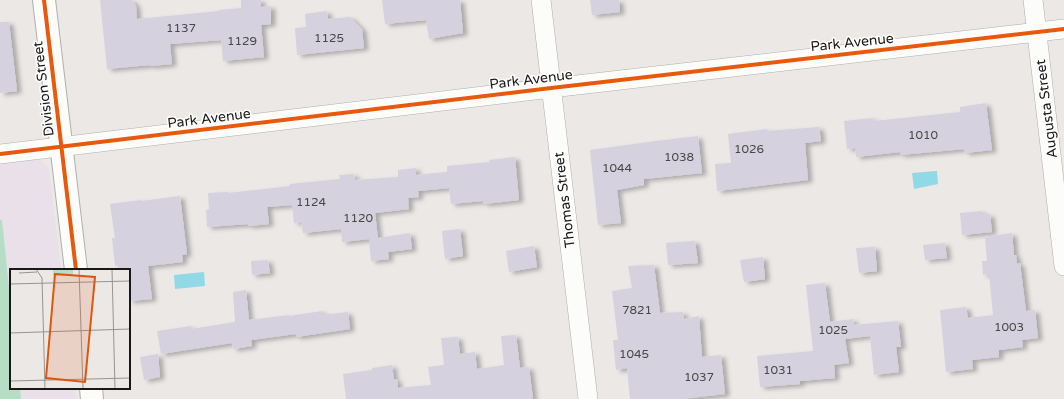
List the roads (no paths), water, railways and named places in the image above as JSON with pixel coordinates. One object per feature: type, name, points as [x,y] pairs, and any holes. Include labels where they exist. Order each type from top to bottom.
[{"type":"street","name":"Division Street","points":[[44,0],[76,269]]},
{"type":"street","name":"Thomas Street","points":[[541,0],[588,399]]},
{"type":"street","name":"Augusta Street","points":[[1033,0],[1064,266]]},
{"type":"street","name":"Park Avenue","points":[[0,154],[551,88],[1064,30]]},
{"type":"street","points":[[91,389],[92,399]]},
{"type":"water","points":[[937,171],[938,184],[914,189],[912,173]]},
{"type":"water","points":[[204,272],[205,286],[175,289],[174,275]]}]
